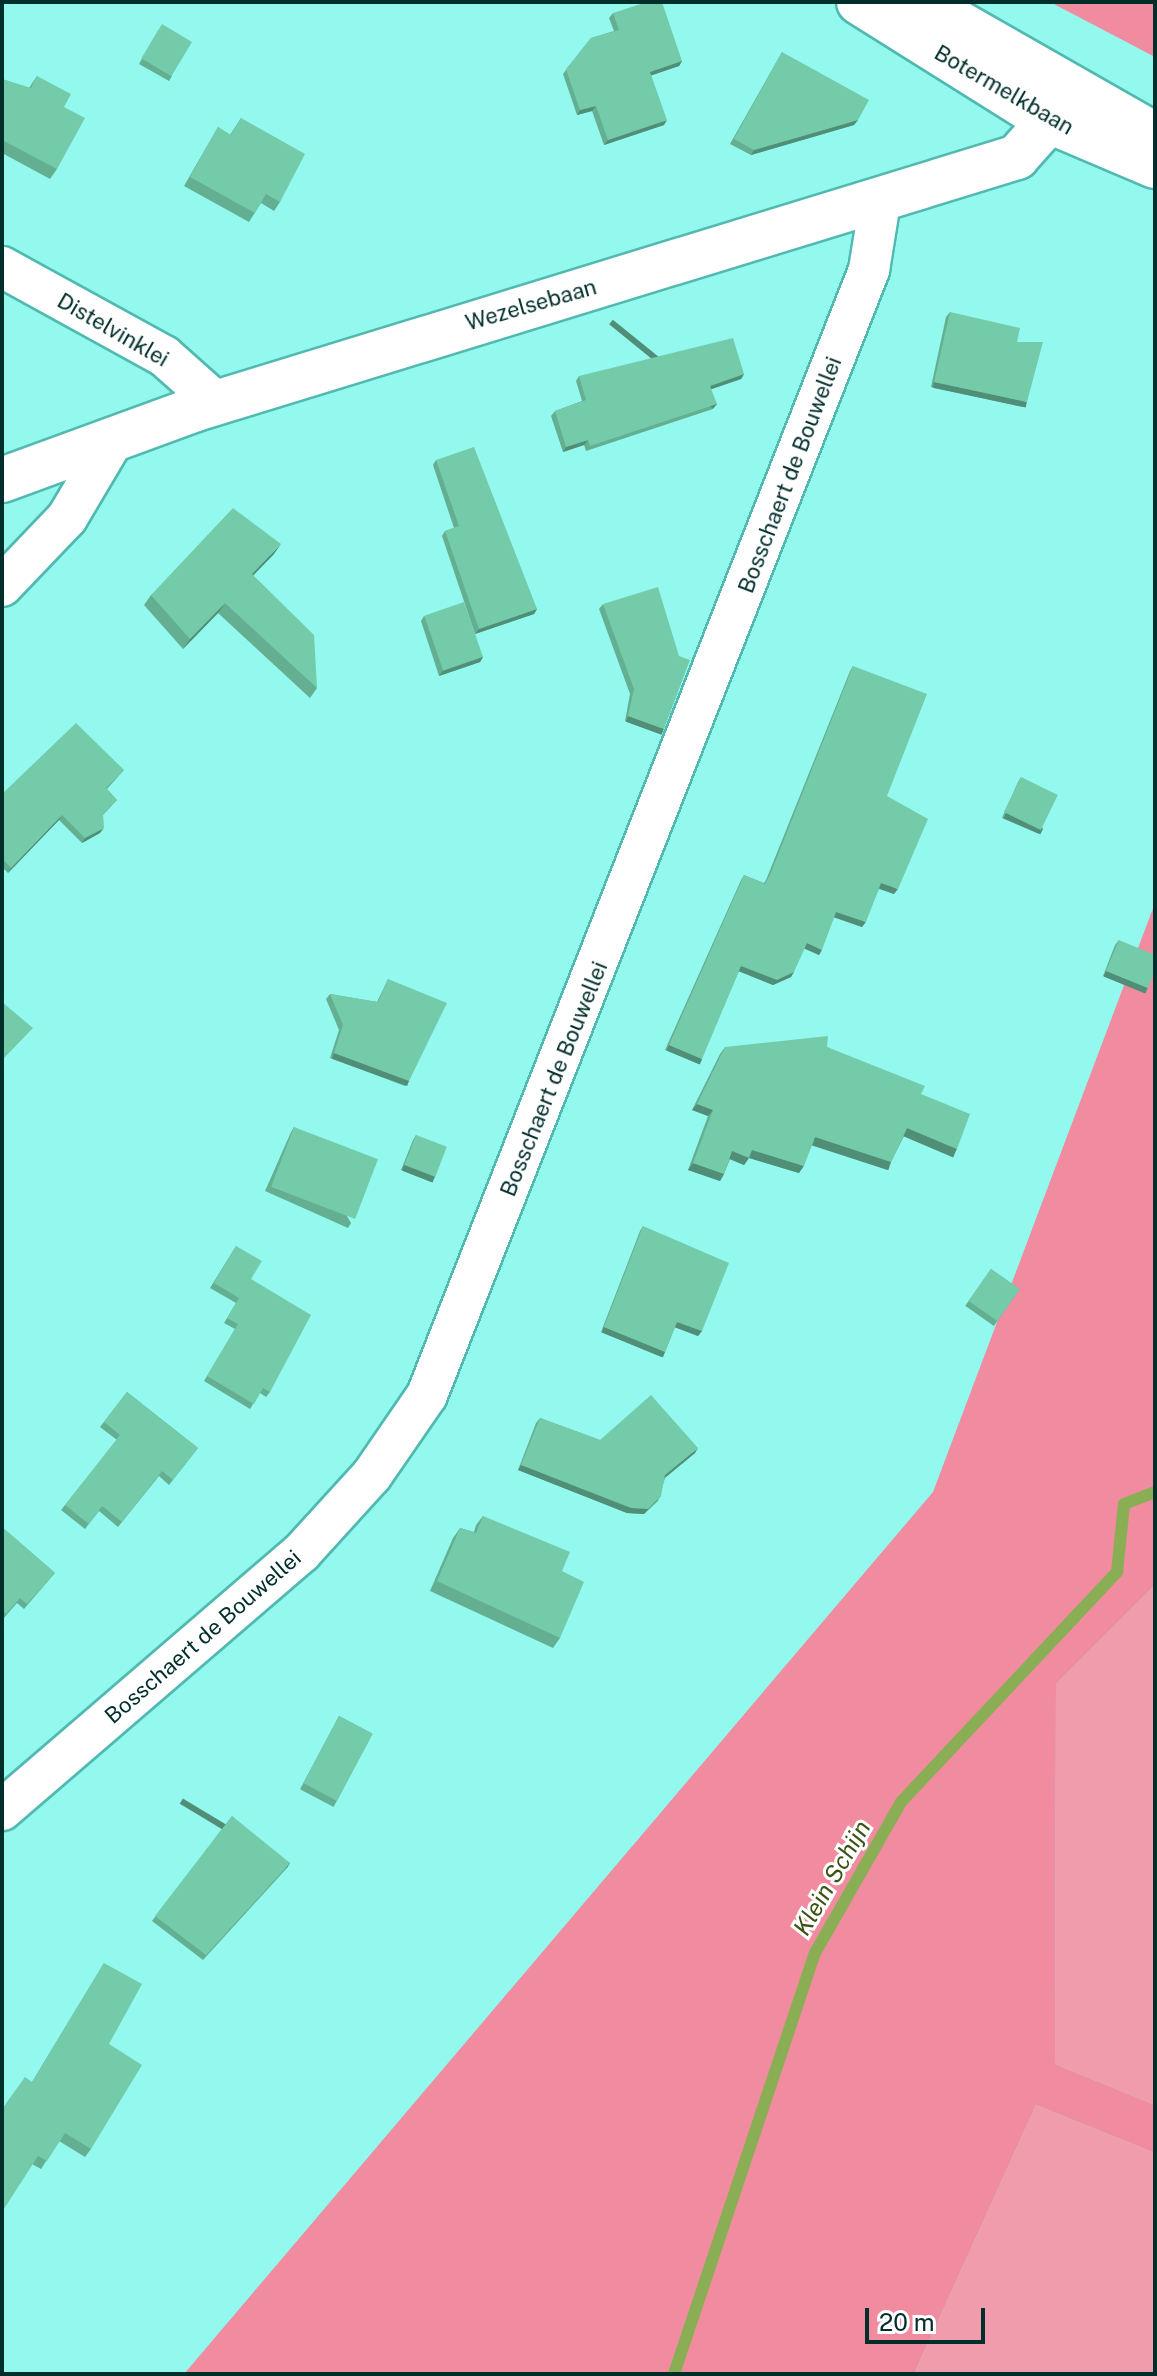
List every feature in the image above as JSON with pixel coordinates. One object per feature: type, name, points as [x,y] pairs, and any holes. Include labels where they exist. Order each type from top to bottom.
[{"type":"street","name":"Botermelkbaan","points":[[859,2],[963,28],[1049,121],[1155,166]]},
{"type":"street","name":"Botermelkbaan","points":[[922,2],[1155,135]]},
{"type":"street","name":"Wezelsebaan","points":[[2,480],[217,403],[880,202],[1017,157],[1049,121]]},
{"type":"street","name":"Bosschaert de Bouwellei","points":[[2,1810],[301,1553],[372,1475],[427,1395],[869,270],[880,202]]},
{"type":"street","name":"Distelvinklei","points":[[2,267],[164,356],[217,403]]},
{"type":"street","points":[[2,586],[67,518],[114,439]]},
{"type":"shaded area","points":[[1050,2],[1155,2],[1155,57]]},
{"type":"shaded area","points":[[1155,903],[1155,1585],[1056,1684],[1055,2064],[1155,2105],[1155,2153],[1036,2105],[914,2374],[184,2374],[933,1492]]},
{"type":"shaded area","points":[[1155,1585],[1155,2105],[1055,2064],[1056,1684]]},
{"type":"shaded area","points":[[1036,2105],[1155,2153],[1155,2374],[914,2374]]},
{"type":"building","points":[[647,2],[662,2],[682,61],[650,72],[667,120],[608,140],[596,106],[580,110],[566,69],[591,38],[619,30],[613,13]]},
{"type":"building","points":[[162,24],[192,42],[171,76],[141,58]]},
{"type":"building","points":[[782,52],[869,100],[858,120],[754,150],[734,139]]},
{"type":"building","points":[[37,76],[71,94],[64,107],[85,118],[57,169],[2,140],[2,79],[31,88]]},
{"type":"building","points":[[241,118],[305,154],[280,202],[266,194],[255,213],[190,177],[218,127],[231,135]]},
{"type":"building","points":[[950,312],[1020,328],[1017,342],[1043,342],[1027,402],[934,382]]},
{"type":"building","points":[[733,338],[744,374],[710,386],[717,404],[590,446],[588,440],[566,447],[555,411],[586,400],[579,376]]},
{"type":"building","points":[[474,447],[537,609],[479,629],[445,531],[459,526],[436,460]]},
{"type":"building","points":[[233,508],[281,544],[252,574],[314,635],[317,688],[225,603],[190,639],[151,595]]},
{"type":"building","points":[[658,587],[679,656],[690,660],[664,729],[628,716],[634,689],[603,604]]},
{"type":"building","points":[[464,602],[483,657],[443,671],[424,616]]},
{"type":"building","points":[[853,666],[927,694],[887,796],[928,819],[898,889],[881,883],[866,922],[836,912],[822,950],[807,943],[794,972],[777,980],[741,966],[702,1059],[669,1045],[744,875],[765,884],[770,875]]},
{"type":"building","points":[[76,723],[124,770],[106,788],[117,800],[103,814],[104,828],[85,838],[62,815],[11,868],[2,858],[2,794]]},
{"type":"building","points":[[1021,777],[1058,795],[1041,830],[1004,812]]},
{"type":"building","points":[[1119,940],[1155,955],[1155,970],[1148,988],[1106,971]]},
{"type":"building","points":[[388,979],[447,1003],[409,1081],[334,1053],[343,1025],[330,994],[378,1002]]},
{"type":"building","points":[[2,1002],[33,1028],[2,1060]]},
{"type":"building","points":[[828,1036],[827,1047],[925,1086],[921,1094],[970,1114],[957,1149],[907,1128],[891,1162],[815,1137],[804,1166],[752,1150],[749,1158],[732,1151],[724,1174],[693,1163],[713,1110],[697,1104],[725,1047]]},
{"type":"building","points":[[294,1127],[378,1159],[355,1219],[271,1187]]},
{"type":"building","points":[[416,1135],[447,1147],[435,1177],[405,1165]]},
{"type":"building","points":[[643,1226],[729,1263],[702,1331],[677,1322],[665,1352],[604,1327]]},
{"type":"building","points":[[236,1246],[262,1261],[251,1279],[311,1315],[270,1392],[263,1388],[254,1404],[207,1376],[238,1324],[227,1318],[239,1298],[214,1283]]},
{"type":"building","points":[[991,1269],[1020,1289],[997,1321],[969,1301]]},
{"type":"building","points":[[127,1392],[198,1448],[173,1480],[162,1471],[122,1522],[102,1506],[89,1524],[65,1505],[120,1435],[104,1422]]},
{"type":"building","points":[[651,1395],[698,1448],[665,1475],[661,1496],[648,1509],[631,1508],[521,1465],[540,1418],[600,1440]]},
{"type":"building","points":[[483,1516],[570,1552],[562,1571],[584,1582],[560,1638],[437,1581],[460,1528],[476,1533]]},
{"type":"building","points":[[2,1527],[55,1573],[27,1604],[20,1598],[6,1614],[2,1610]]},
{"type":"building","points":[[339,1716],[373,1734],[337,1801],[303,1783]]},
{"type":"building","points":[[232,1816],[290,1863],[206,1955],[155,1916]]},
{"type":"building","points":[[104,1963],[142,1984],[109,2044],[142,2065],[91,2149],[65,2133],[47,2161],[38,2156],[2,2212],[2,2109],[25,2077],[32,2082]]},
{"type":"waterway","name":"Klein Schijn","points":[[674,2374],[815,1953],[901,1802],[1117,1572],[1124,1504],[1155,1492]]}]
